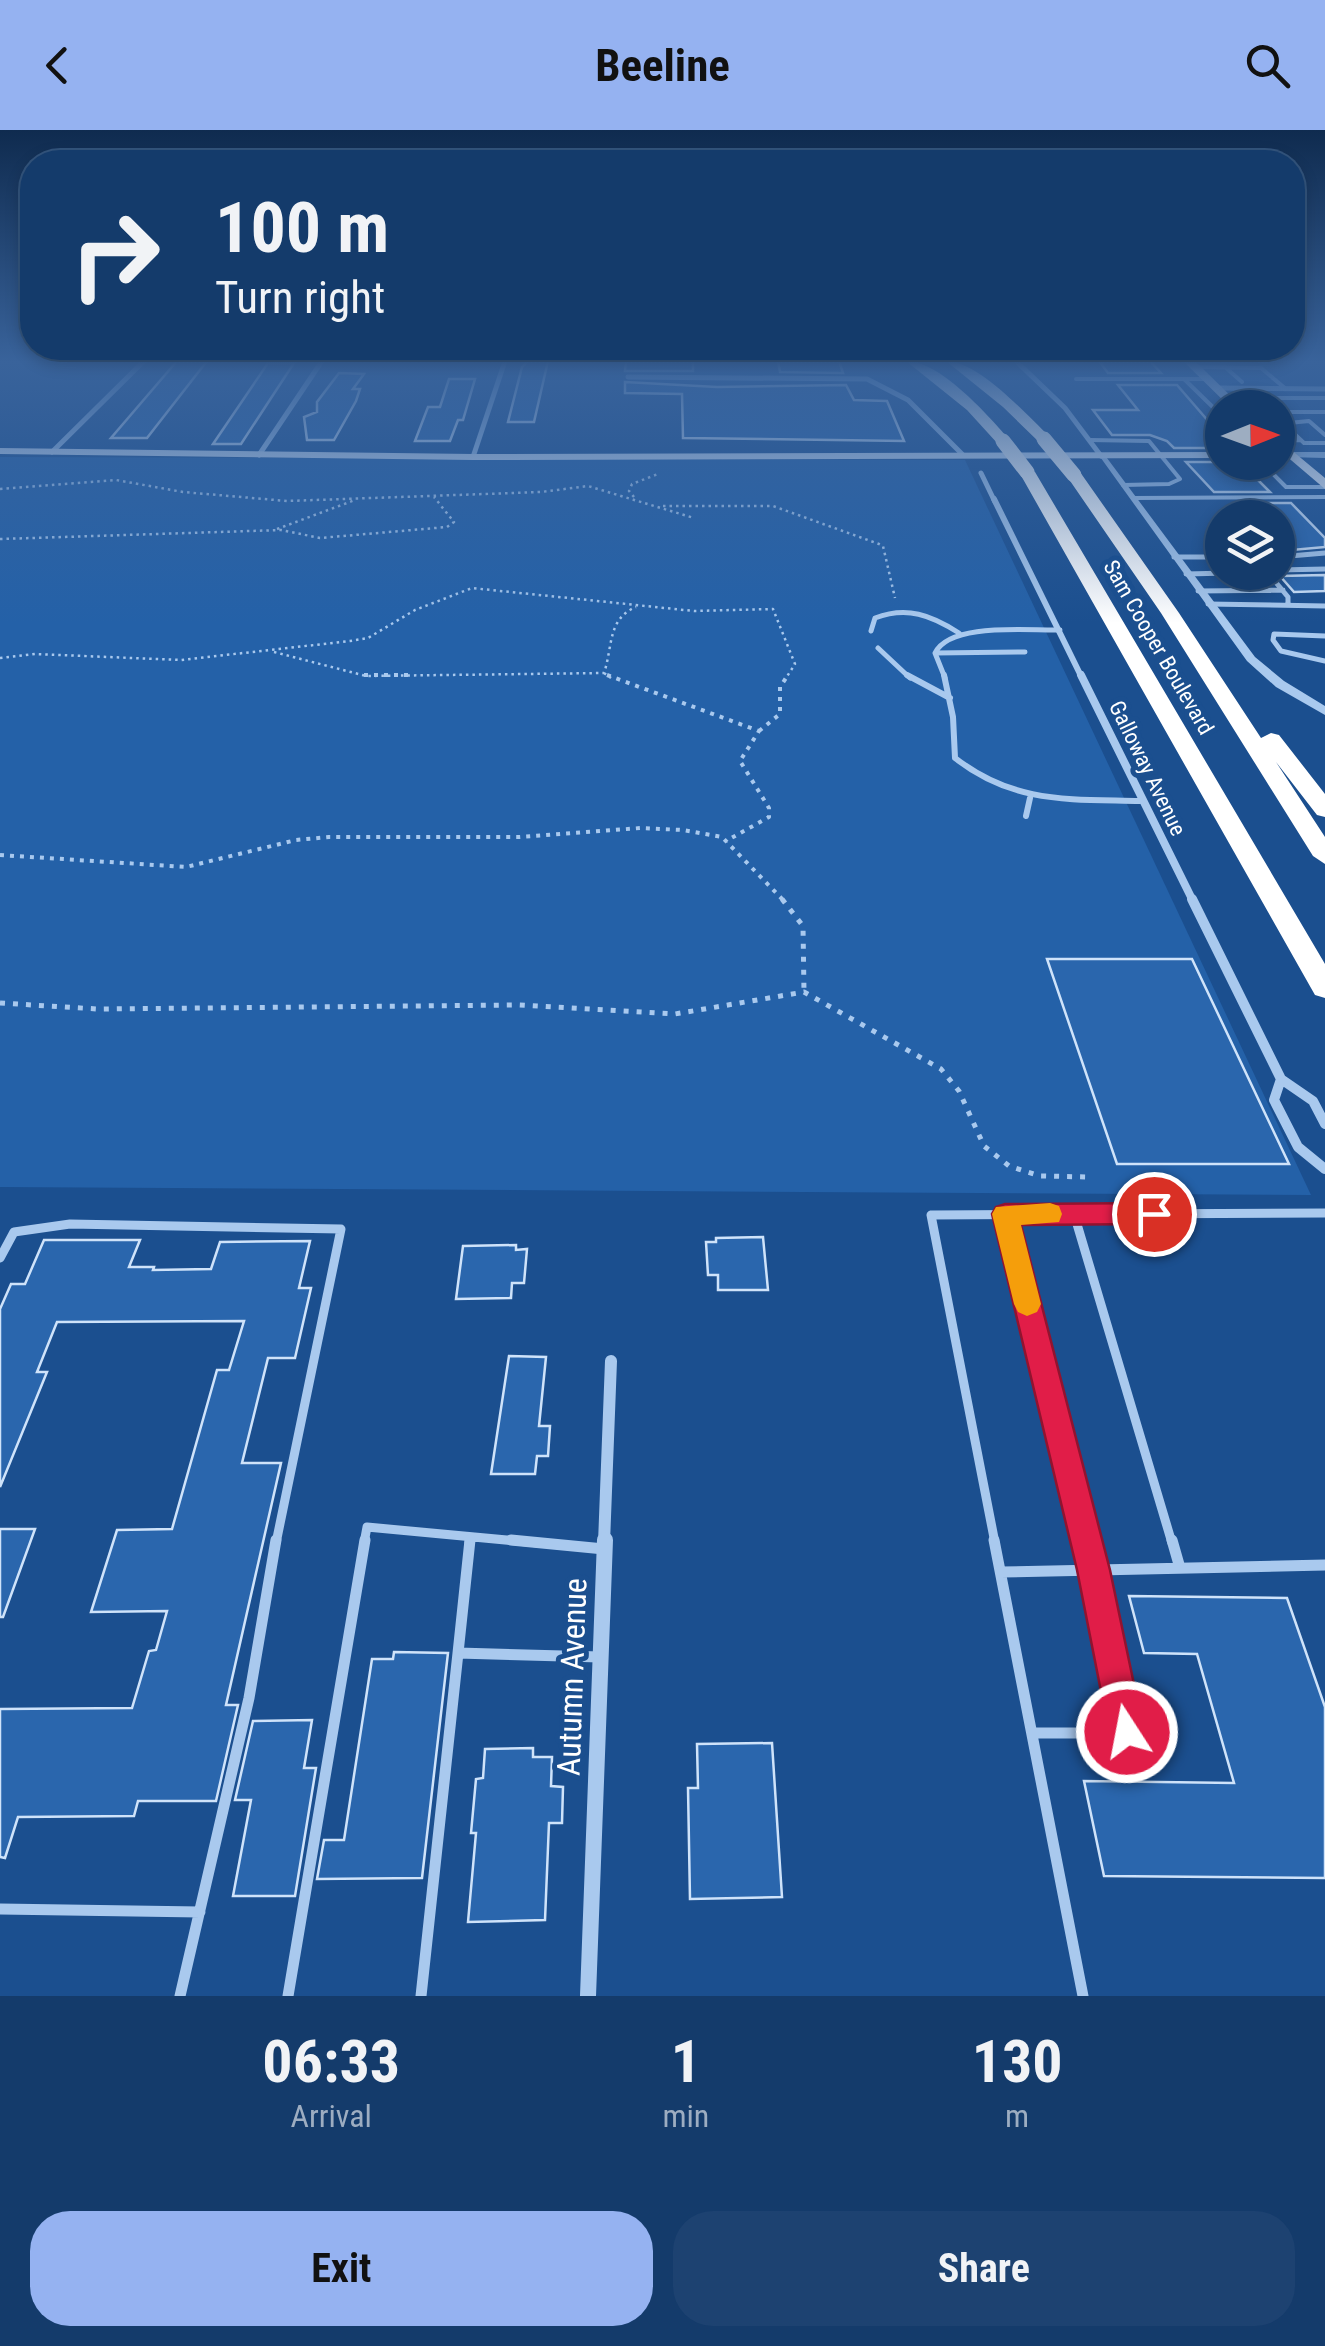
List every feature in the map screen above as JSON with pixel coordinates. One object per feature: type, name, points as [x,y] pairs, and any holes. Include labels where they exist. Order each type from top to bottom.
[{"type":"highway","name":"Sam Cooper Boulevard","points":[[1008,448],[1027,472],[1325,988]]},
{"type":"highway","name":"Sam Cooper Boulevard","points":[[1051,448],[1170,612],[1325,856]]},
{"type":"highway","points":[[1170,612],[1325,810]]},
{"type":"main road","points":[[0,451],[473,456],[1205,455]]},
{"type":"main road","points":[[1295,463],[1325,486]]},
{"type":"street","points":[[52,452],[56,448]]},
{"type":"street","points":[[259,455],[264,448]]},
{"type":"street","points":[[473,456],[476,448]]},
{"type":"street","points":[[956,448],[963,455]]},
{"type":"street","points":[[1096,448],[1251,660],[1280,684],[1325,711]]},
{"type":"street","points":[[1295,455],[1325,455]]},
{"type":"street","name":"Galloway Avenue","points":[[982,473],[1140,801],[1281,1079],[1313,1102],[1325,1124]]},
{"type":"street","name":"Galloway Avenue","points":[[1281,1079],[1274,1100],[1298,1147],[1325,1169]]},
{"type":"street","name":"Autumn Avenue","points":[[588,1996],[611,1361]]},
{"type":"lane","points":[[1123,485],[1169,484],[1180,479],[1156,448]]},
{"type":"lane","points":[[1280,480],[1286,486],[1325,486]]},
{"type":"lane","points":[[1132,498],[1325,497]]},
{"type":"lane","points":[[1295,556],[1325,553]]},
{"type":"lane","points":[[1174,557],[1205,557]]},
{"type":"lane","points":[[1295,570],[1325,569]]},
{"type":"lane","points":[[1186,574],[1205,574]]},
{"type":"lane","points":[[1198,590],[1205,590]]},
{"type":"lane","points":[[1282,590],[1288,604]]},
{"type":"lane","points":[[1208,604],[1325,606]]},
{"type":"lane","points":[[870,631],[875,618],[900,610],[918,610],[959,634]]},
{"type":"lane","points":[[1060,630],[959,634],[940,642],[935,653],[950,698],[955,758],[988,784],[1030,798],[1140,801]]},
{"type":"lane","points":[[1325,636],[1274,634],[1273,640],[1281,651],[1325,661]]},
{"type":"lane","points":[[878,648],[921,688],[950,698]]},
{"type":"lane","points":[[935,653],[1025,652]]},
{"type":"lane","points":[[1026,816],[1030,798]]},
{"type":"lane","points":[[1083,1996],[931,1215],[1325,1213]]},
{"type":"lane","points":[[1005,1214],[1094,1570],[1127,1732],[1032,1733]]},
{"type":"lane","points":[[1074,1214],[1180,1568]]},
{"type":"lane","points":[[0,1258],[14,1232],[70,1224],[341,1229],[286,1485],[248,1698],[180,1996]]},
{"type":"lane","points":[[288,1996],[367,1527],[604,1549]]},
{"type":"lane","points":[[422,1996],[470,1537]]},
{"type":"lane","points":[[1001,1572],[1325,1566]]},
{"type":"lane","points":[[458,1653],[600,1657]]},
{"type":"lane","points":[[0,1909],[200,1912]]},
{"type":"path","points":[[611,492],[666,470]]},
{"type":"path","points":[[0,489],[116,480],[183,492],[278,501],[434,497],[588,486],[636,498],[676,516],[694,518]]},
{"type":"path","points":[[628,488],[636,498]]},
{"type":"path","points":[[0,539],[264,531],[290,531],[320,538],[447,528],[454,522],[434,497]]},
{"type":"path","points":[[264,531],[357,499]]},
{"type":"path","points":[[663,506],[773,506],[879,544],[883,546],[890,586],[900,610]]},
{"type":"path","points":[[0,658],[35,654],[170,660],[368,638],[415,610],[472,588],[694,611],[773,609],[795,664],[780,687],[784,710],[778,720],[760,731],[740,762],[769,808],[769,817],[726,840]]},
{"type":"path","points":[[604,673],[615,620],[622,611],[640,606]]},
{"type":"path","points":[[271,651],[366,676],[604,673],[625,685],[760,731]]},
{"type":"path","points":[[0,855],[157,868],[186,867],[296,840],[329,836],[520,837],[641,828],[708,833],[726,840],[802,926],[804,992]]},
{"type":"path","points":[[0,1003],[97,1009],[519,1005],[675,1014],[804,992],[940,1070],[958,1085],[975,1132],[1005,1167],[1040,1176],[1091,1177]]},
{"type":"shaded area","points":[[0,457],[965,460],[1311,1195],[0,1187]]},
{"type":"building","points":[[1186,462],[1205,462],[1205,480],[1258,480],[1270,492],[1214,492]]},
{"type":"building","points":[[1295,507],[1325,538],[1325,547],[1295,550]]},
{"type":"building","points":[[1325,575],[1325,591],[1294,592],[1295,576]]},
{"type":"building","points":[[1047,959],[1192,959],[1289,1164],[1117,1164]]},
{"type":"building","points":[[763,1237],[768,1290],[718,1290],[718,1275],[708,1275],[706,1242],[716,1242],[716,1238]]},
{"type":"building","points":[[44,1240],[140,1240],[129,1267],[154,1267],[153,1270],[211,1269],[220,1242],[310,1241],[299,1288],[311,1288],[295,1358],[268,1358],[242,1463],[281,1463],[226,1705],[238,1705],[216,1801],[138,1801],[134,1816],[18,1817],[5,1858],[0,1857],[0,1709],[132,1708],[149,1651],[156,1650],[167,1611],[91,1612],[117,1530],[172,1529],[217,1370],[229,1370],[244,1321],[57,1322],[37,1372],[47,1372],[0,1487],[0,1309],[11,1284],[25,1284]]},
{"type":"building","points":[[516,1245],[516,1250],[527,1249],[524,1283],[512,1283],[511,1298],[456,1299],[463,1246]]},
{"type":"building","points":[[509,1356],[546,1357],[539,1426],[550,1426],[548,1456],[537,1456],[535,1474],[491,1474]]},
{"type":"building","points":[[0,1529],[35,1529],[3,1617],[0,1617]]},
{"type":"building","points":[[1129,1596],[1287,1598],[1325,1707],[1325,1878],[1104,1876],[1084,1781],[1234,1783],[1197,1654],[1144,1653]]},
{"type":"building","points":[[394,1652],[448,1653],[422,1878],[317,1879],[324,1840],[344,1840],[372,1659],[393,1659]]},
{"type":"building","points":[[312,1720],[304,1768],[316,1768],[295,1896],[233,1896],[251,1800],[235,1800],[253,1721]]},
{"type":"building","points":[[772,1743],[782,1897],[690,1899],[688,1788],[698,1788],[697,1744]]},
{"type":"building","points":[[533,1748],[533,1757],[552,1757],[551,1786],[563,1787],[562,1823],[549,1823],[545,1920],[468,1922],[476,1833],[471,1833],[476,1779],[483,1778],[485,1749]]},
{"type":"slow traffic","points":[[1027,1304],[1005,1214],[1050,1214]]},
{"type":"route","points":[[1127,1732],[1094,1570],[1005,1214],[1154,1214]]}]
